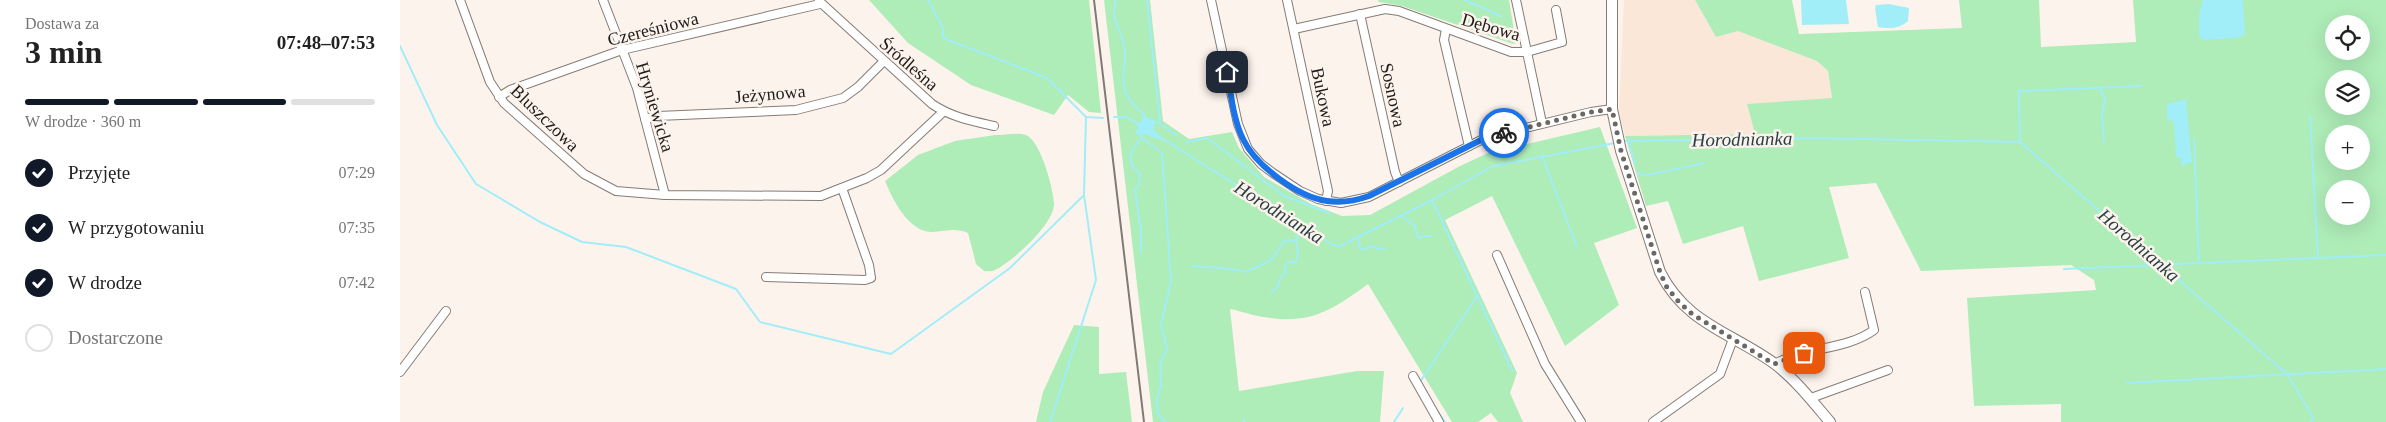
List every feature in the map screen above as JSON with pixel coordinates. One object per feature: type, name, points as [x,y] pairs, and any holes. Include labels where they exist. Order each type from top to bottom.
[{"type":"street","name":"Bluszczowa","points":[[460,0],[490,82],[499,97],[512,112],[584,174],[616,191],[665,195],[813,197],[842,188],[881,170],[943,112]]},
{"type":"street","name":"Hryniewicka","points":[[603,0],[645,119],[665,195]]},
{"type":"street","points":[[1212,0],[1238,124],[1248,149],[1261,164],[1273,173],[1300,191],[1326,201],[1355,201],[1399,182],[1485,138],[1542,123],[1612,109]]},
{"type":"street","name":"Bukowa","points":[[1287,0],[1328,191],[1326,201]]},
{"type":"street","points":[[1516,0],[1542,123]]},
{"type":"street","points":[[1612,0],[1612,109],[1621,151],[1666,286],[1692,314],[1774,364],[1811,398],[1830,422]]},
{"type":"street","name":"Czereśniowa","points":[[499,97],[510,90],[622,50],[819,2]]},
{"type":"street","name":"Śródleśna","points":[[819,2],[883,62],[943,112],[994,126]]},
{"type":"street","name":"Dębowa","points":[[1294,29],[1385,9],[1399,11],[1511,52],[1527,52],[1562,42],[1556,10]]},
{"type":"street","name":"Sosnowa","points":[[1360,14],[1395,172],[1399,182]]},
{"type":"street","points":[[1446,29],[1444,40],[1469,146]]},
{"type":"street","name":"Jeżynowa","points":[[645,119],[658,116],[796,110],[843,98],[858,87],[883,62]]},
{"type":"street","points":[[766,277],[865,280],[870,278],[869,264],[842,188]]},
{"type":"street","points":[[1497,255],[1545,364],[1581,422]]},
{"type":"street","points":[[1774,364],[1787,358],[1857,340],[1874,330],[1865,292]]},
{"type":"street","points":[[400,372],[446,311]]},
{"type":"street","points":[[1653,422],[1720,374],[1733,339]]},
{"type":"street","points":[[1811,398],[1888,370]]},
{"type":"street","points":[[1413,376],[1439,422]]},
{"type":"shaded area","points":[[1624,0],[1695,0],[1716,37],[1738,31],[1817,61],[1828,71],[1832,99],[1747,105],[1755,134],[1625,136],[1619,112]]},
{"type":"green space","points":[[869,0],[1089,0],[1101,113],[1089,112],[1068,95],[1054,115],[971,85],[908,43]]},
{"type":"green space","points":[[1104,0],[1150,0],[1163,121],[1189,139],[1232,132],[1239,148],[1264,177],[1311,204],[1342,216],[1370,215],[1460,166],[1488,153],[1600,127],[1637,228],[1594,243],[1619,305],[1565,346],[1492,196],[1445,220],[1517,373],[1510,393],[1523,422],[1498,422],[1491,413],[1478,422],[1452,422],[1368,284],[1327,310],[1301,318],[1271,318],[1230,309],[1239,391],[1357,371],[1384,371],[1380,422],[1153,422]]},
{"type":"green space","points":[[1378,0],[1509,0],[1516,43],[1513,44],[1402,6],[1379,2]]},
{"type":"green space","points":[[1695,0],[1792,0],[1799,34],[1962,28],[1959,0],[2039,0],[2041,47],[2136,42],[2133,0],[2386,0],[2386,422],[2061,422],[2061,404],[1974,406],[1967,298],[2096,290],[2094,280],[2071,265],[1921,271],[1876,183],[1829,187],[1849,258],[1759,281],[1743,226],[1683,244],[1668,201],[1646,206],[1625,136],[1755,134],[1747,104],[1832,98],[1828,71],[1817,61],[1738,31],[1716,37]]},
{"type":"green space","points":[[1023,134],[1032,139],[1046,167],[1054,205],[1047,222],[1021,251],[995,270],[984,271],[976,264],[968,233],[954,230],[930,232],[914,226],[902,212],[885,181],[918,155],[955,141],[995,135]]},
{"type":"green space","points":[[1074,325],[1099,327],[1099,374],[1126,372],[1132,422],[1036,422],[1043,392]]},
{"type":"water","points":[[1801,0],[1846,0],[1849,24],[1802,25]]},
{"type":"water","points":[[2203,0],[2243,0],[2245,35],[2236,38],[2203,40],[2199,36],[2199,13]]},
{"type":"water","points":[[1889,4],[1909,8],[1908,21],[1894,28],[1878,27],[1876,5]]},
{"type":"water","points":[[2186,99],[2192,162],[2181,166],[2181,158],[2176,157],[2174,122],[2167,119],[2167,104]]},
{"type":"water","points":[[1144,113],[1146,117],[1156,121],[1153,129],[1168,142],[1143,134],[1143,139],[1135,132],[1138,128],[1136,123],[1140,123]]},
{"type":"waterway","name":"Horodnianka","points":[[928,0],[943,28],[943,36],[946,39],[1047,78],[1086,117],[1103,118]]},
{"type":"waterway","points":[[1116,0],[1114,16],[1125,50],[1124,87],[1130,101],[1144,114]]},
{"type":"waterway","points":[[1147,0],[1160,122]]},
{"type":"waterway","points":[[1465,0],[1501,16]]},
{"type":"waterway","points":[[400,46],[437,125],[476,184],[540,222],[582,242],[626,247],[736,289],[760,322],[891,354],[1010,268],[1084,195],[1086,117]]},
{"type":"waterway","points":[[2020,142],[2019,91],[2141,86]]},
{"type":"waterway","points":[[2100,88],[2105,100],[2102,116],[2104,142]]},
{"type":"waterway","points":[[2310,116],[2318,258]]},
{"type":"waterway","name":"Horodnianka","points":[[1114,117],[1126,117],[1137,123]]},
{"type":"waterway","points":[[1155,121],[1177,135]]},
{"type":"waterway","points":[[1141,138],[1130,154],[1132,166],[1140,174],[1139,185],[1135,190],[1141,231],[1141,252]]},
{"type":"waterway","points":[[1142,138],[1162,153],[1171,280],[1161,326],[1167,349],[1160,363],[1161,385],[1157,398],[1158,414],[1166,422]]},
{"type":"waterway","points":[[1187,142],[1207,138],[1284,196],[1329,213]]},
{"type":"waterway","name":"Horodnianka","points":[[1622,141],[1807,138],[2020,142],[2287,374],[2313,417],[2311,422]]},
{"type":"waterway","points":[[2194,139],[2199,261]]},
{"type":"waterway","points":[[1628,140],[1635,164]]},
{"type":"waterway","name":"Horodnianka","points":[[1166,141],[1333,245],[1340,246],[1432,200],[1493,166],[1615,143]]},
{"type":"waterway","points":[[1542,156],[1577,247]]},
{"type":"waterway","points":[[1637,172],[1641,175],[1648,175],[1704,163]]},
{"type":"waterway","points":[[1050,422],[1096,280],[1084,195]]},
{"type":"waterway","points":[[1432,200],[1512,370]]},
{"type":"waterway","points":[[1401,216],[1415,226],[1418,237],[1431,236]]},
{"type":"waterway","points":[[1192,266],[1226,268],[1246,272],[1271,260],[1285,240],[1296,240],[1302,226]]},
{"type":"waterway","points":[[1356,238],[1360,243],[1359,248],[1362,250],[1373,246],[1378,249],[1385,249]]},
{"type":"waterway","points":[[1271,292],[1278,287],[1280,278],[1286,273],[1285,268],[1288,262],[1296,262],[1298,252],[1296,241]]},
{"type":"waterway","points":[[2064,269],[2386,255]]},
{"type":"waterway","points":[[1420,382],[1477,296]]},
{"type":"waterway","points":[[2127,383],[2386,369]]},
{"type":"waterway","points":[[1432,403],[1445,422]]},
{"type":"waterway","points":[[1394,422],[1403,408]]},
{"type":"railway","points":[[1094,0],[1144,422]]},
{"type":"way so far","points":[[1504,133],[1591,112],[1612,109],[1621,151],[1660,272],[1666,286],[1677,300],[1692,314],[1774,364],[1804,353]]},
{"type":"route","points":[[1227,72],[1240,131],[1248,149],[1261,164],[1300,191],[1326,201],[1355,201],[1369,196],[1485,138],[1504,133]]}]
